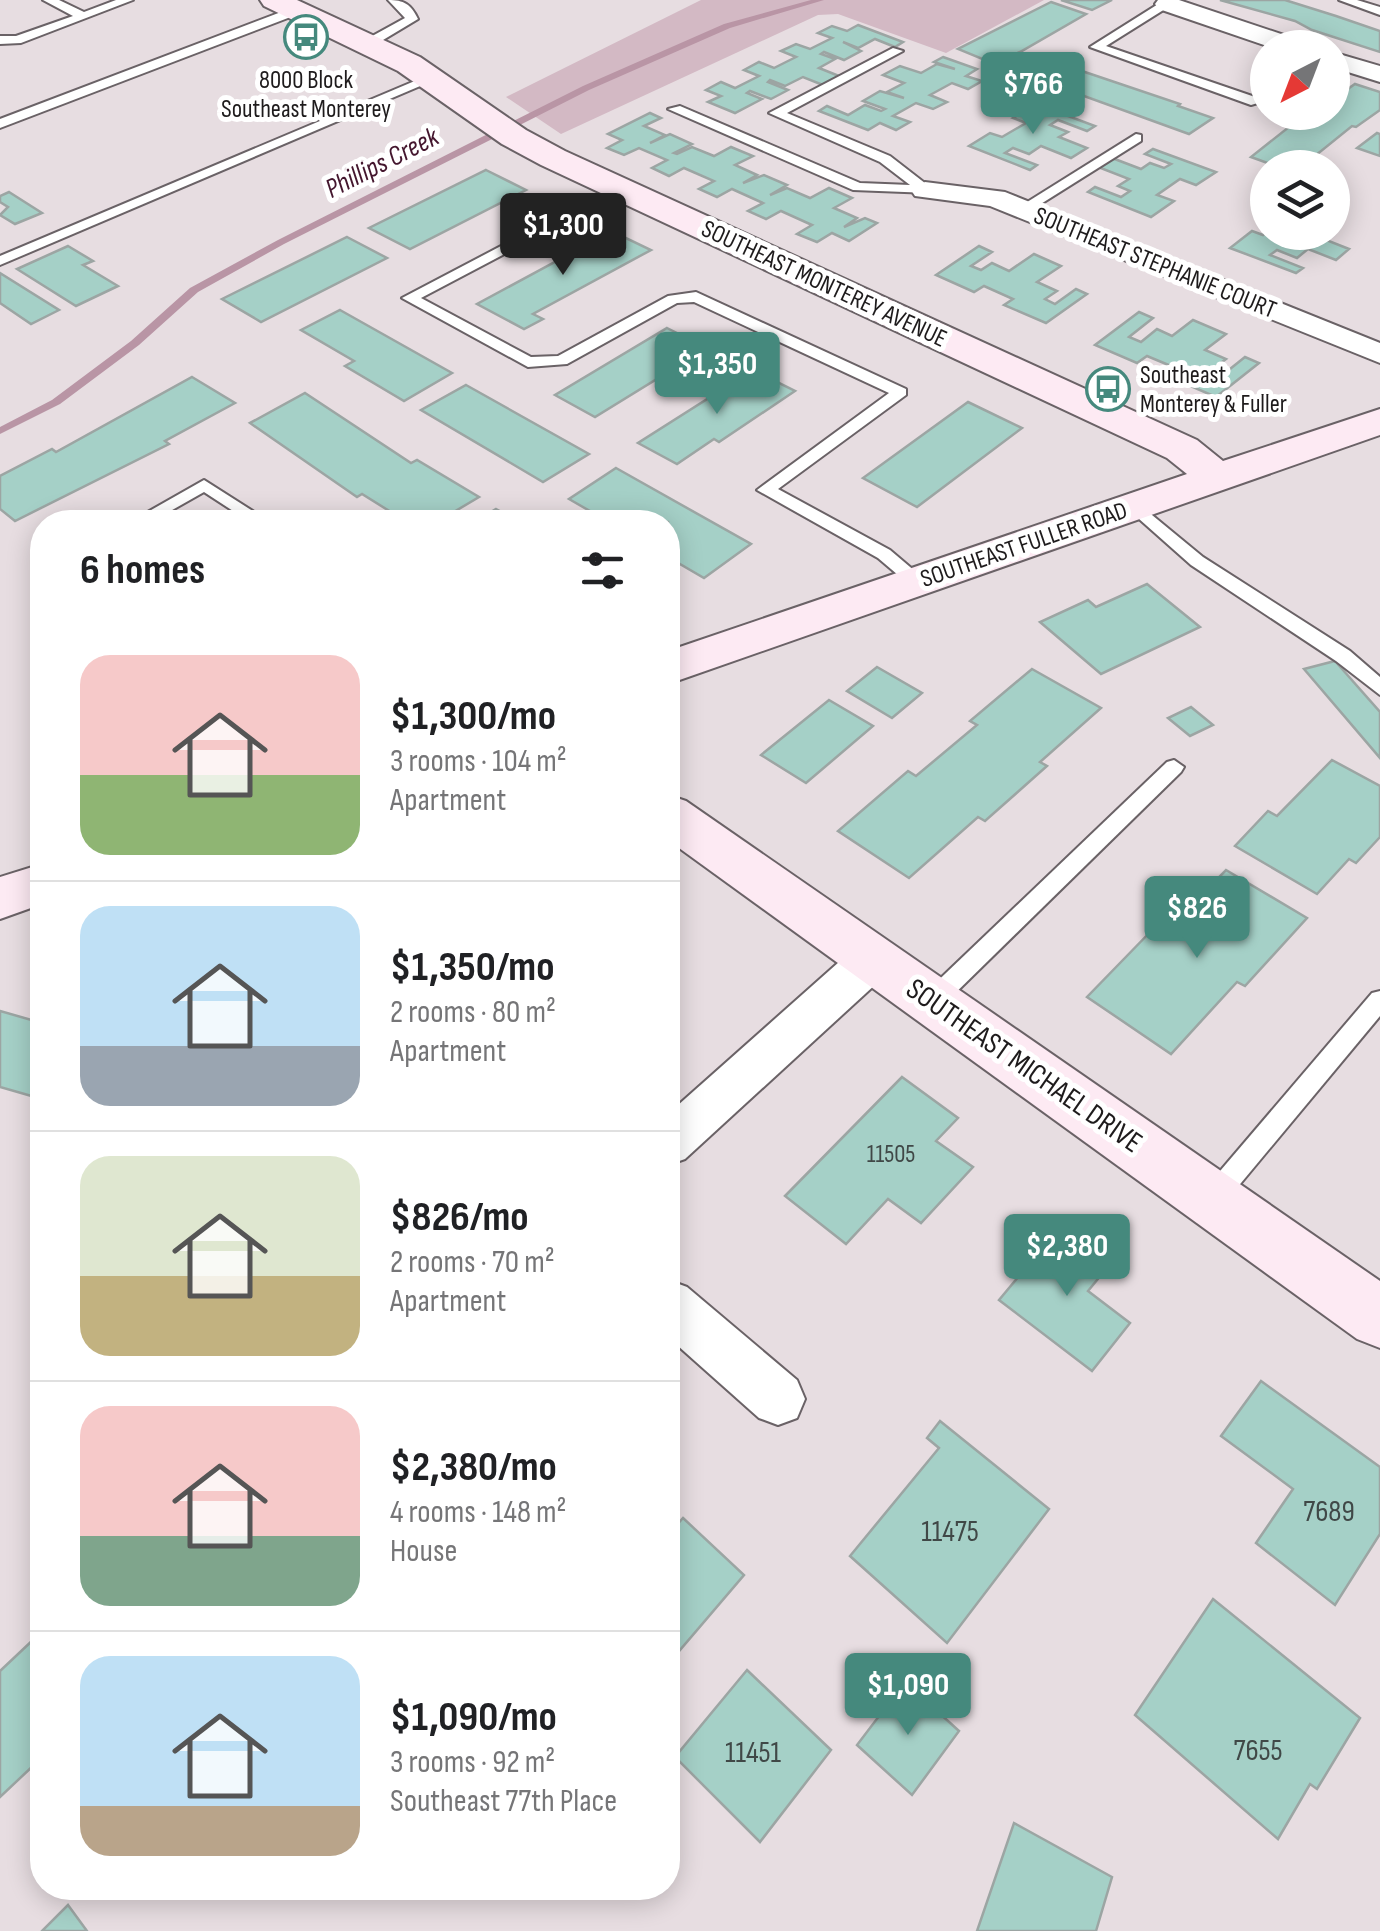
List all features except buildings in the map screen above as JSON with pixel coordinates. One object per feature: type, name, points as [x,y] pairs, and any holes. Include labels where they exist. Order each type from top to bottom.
[{"type":"street","points":[[1167,4],[1250,32]]},
{"type":"street","name":"SOUTHEAST MONTEREY AVENUE","points":[[286,5],[368,42],[433,78],[532,147],[1182,449],[1218,479]]},
{"type":"street","points":[[1350,64],[1380,74]]},
{"type":"street","name":"SOUTHEAST STEPHANIE COURT","points":[[925,190],[995,198],[1380,354]]},
{"type":"street","name":"SOUTHEAST FULLER ROAD","points":[[680,664],[1380,422]]},
{"type":"street","name":"SOUTHEAST MICHAEL DRIVE","points":[[680,823],[1380,1318]]},
{"type":"street","points":[[0,898],[30,888]]},
{"type":"street","points":[[680,1133],[873,960]]},
{"type":"street","points":[[680,1314],[778,1399]]},
{"type":"lane","points":[[49,0],[83,16]]},
{"type":"lane","points":[[83,16],[93,0]]},
{"type":"lane","points":[[0,40],[17,40],[127,0]]},
{"type":"lane","points":[[368,42],[412,19],[408,10],[394,0]]},
{"type":"lane","points":[[1345,0],[1380,11]]},
{"type":"lane","points":[[1167,4],[1096,47],[1250,100]]},
{"type":"lane","points":[[0,124],[286,5]]},
{"type":"lane","points":[[897,50],[776,112],[885,158],[925,190]]},
{"type":"lane","points":[[0,261],[433,78]]},
{"type":"lane","points":[[674,108],[858,186],[925,190]]},
{"type":"lane","points":[[1023,209],[1136,138]]},
{"type":"lane","points":[[562,218],[410,298],[528,362],[546,362],[561,361],[673,298],[696,298],[900,392],[766,490],[884,554],[917,582]]},
{"type":"lane","points":[[160,510],[204,485],[243,510]]},
{"type":"lane","points":[[1135,506],[1197,561],[1343,656],[1380,688]]},
{"type":"lane","points":[[932,1001],[1174,766]]},
{"type":"lane","points":[[1212,1199],[1380,1000]]},
{"type":"shaded area","points":[[701,0],[1044,0],[946,53],[838,14],[818,15],[561,134],[506,97]]},
{"type":"waterway","name":"Phillips Creek","points":[[0,431],[56,402],[135,343],[194,290],[281,242],[586,88],[727,26],[820,0]]},
{"type":"place","name":"8000 Block Southeast Monterey","points":[[306,37]]},
{"type":"place","name":"Southeast Monterey & Fuller","points":[[1108,389]]}]
